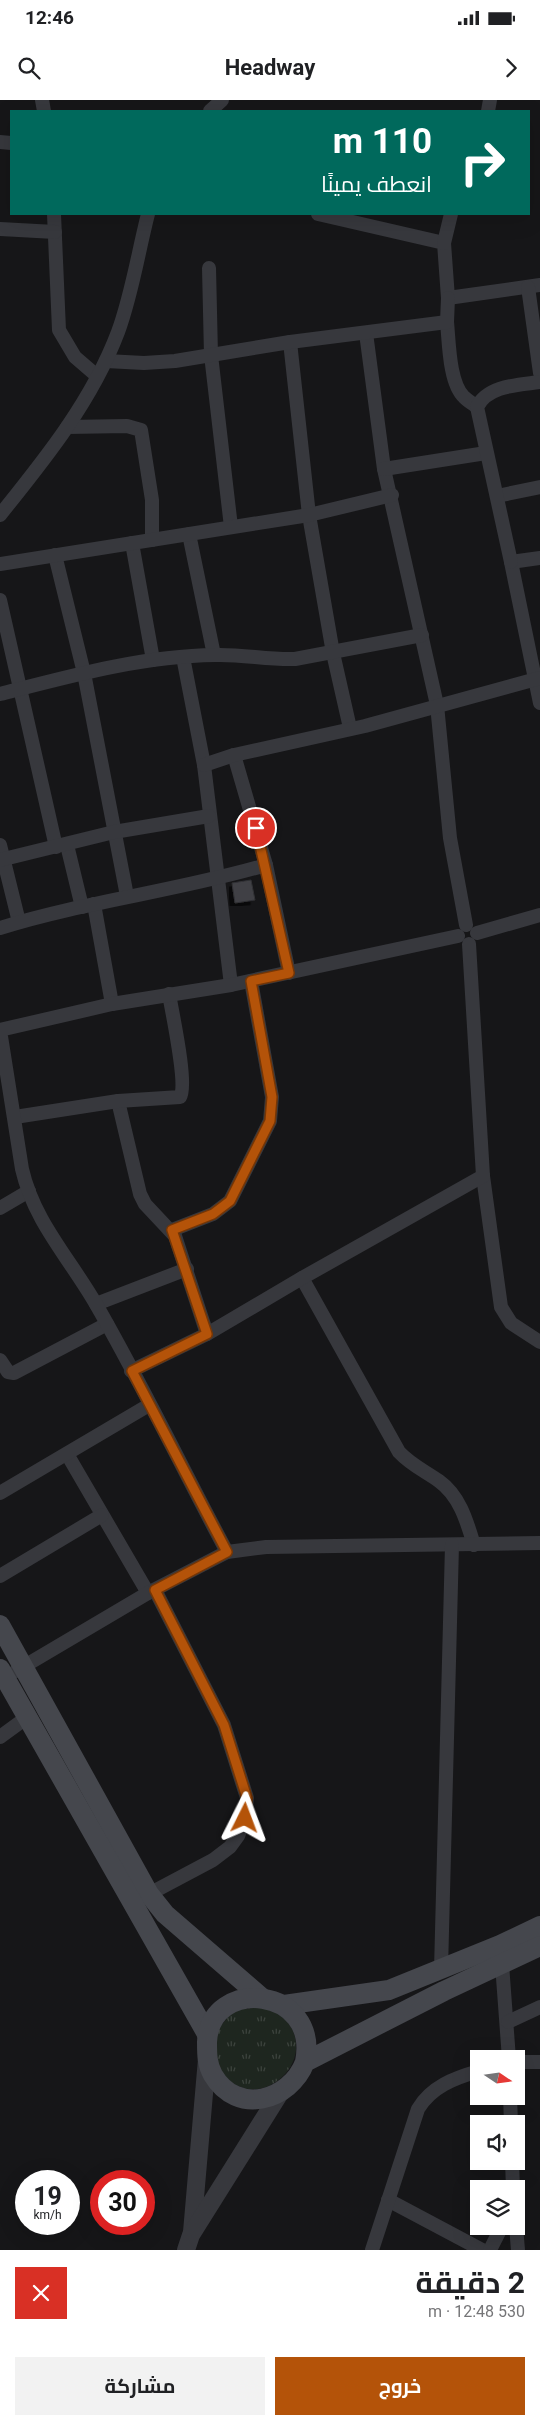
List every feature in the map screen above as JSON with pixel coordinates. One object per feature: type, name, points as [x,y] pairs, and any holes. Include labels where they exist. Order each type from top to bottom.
[{"type":"main road","points":[[0,1624],[22,1667],[149,1894],[165,1914],[261,1997],[284,2005],[296,2016],[304,2030],[307,2046],[305,2062],[296,2080],[280,2093],[260,2099],[240,2096],[230,2092],[215,2078],[207,2059],[208,2034],[212,2023],[228,2006],[249,1998],[261,1997]]},
{"type":"main road","points":[[2,1674],[208,2034]]},
{"type":"main road","points":[[284,2005],[389,1990],[441,1970],[540,1926]]},
{"type":"main road","points":[[305,2062],[444,1991],[540,1946]]},
{"type":"street","points":[[211,110],[222,100]]},
{"type":"street","points":[[54,215],[59,330],[75,357],[97,376]]},
{"type":"street","points":[[0,515],[67,427],[106,361],[126,307],[148,215]]},
{"type":"street","points":[[322,215],[444,243]]},
{"type":"street","points":[[451,215],[444,243],[450,355],[458,386],[464,398],[477,406],[537,679],[540,703]]},
{"type":"street","points":[[0,229],[55,232]]},
{"type":"street","points":[[208,268],[211,355],[231,528]]},
{"type":"street","points":[[448,298],[534,286],[540,373]]},
{"type":"street","points":[[106,361],[144,363],[447,322]]},
{"type":"street","points":[[366,333],[384,469],[392,495],[437,705],[450,838],[467,935],[483,1176],[501,1307],[511,1323],[540,1342]]},
{"type":"street","points":[[290,342],[309,515],[333,653],[350,728]]},
{"type":"street","points":[[477,406],[487,395],[497,389],[540,382]]},
{"type":"street","points":[[67,427],[127,426],[141,430],[152,500],[152,540]]},
{"type":"street","points":[[384,469],[486,453]]},
{"type":"street","points":[[497,496],[540,487]]},
{"type":"street","points":[[0,564],[309,515],[392,495]]},
{"type":"street","points":[[189,534],[214,655]]},
{"type":"street","points":[[132,543],[153,660]]},
{"type":"street","points":[[55,555],[84,673],[127,896]]},
{"type":"street","points":[[511,562],[540,558]]},
{"type":"street","points":[[0,600],[62,846],[88,905],[112,1004]]},
{"type":"street","points":[[0,694],[84,673],[153,660],[214,655],[280,660],[333,653],[422,635]]},
{"type":"street","points":[[183,658],[204,765],[231,985]]},
{"type":"street","points":[[204,765],[234,754],[350,728],[537,679]]},
{"type":"street","points":[[234,754],[266,865],[289,973]]},
{"type":"street","points":[[1,860],[114,832],[209,816]]},
{"type":"street","points":[[0,845],[1,860],[19,922]]},
{"type":"street","points":[[0,928],[88,905],[219,878],[266,865]]},
{"type":"street","points":[[227,1552],[96,1304],[48,1232],[28,1191],[22,1170],[0,1030],[112,1004],[231,985],[289,973],[467,935],[540,915]]},
{"type":"street","points":[[172,1230],[213,1214],[230,1201],[270,1121],[272,1097],[251,981]]},
{"type":"street","points":[[15,1117],[118,1101],[173,1099],[180,1097],[182,1094],[181,1068],[169,994]]},
{"type":"street","points":[[118,1101],[140,1194],[145,1204],[172,1230],[187,1269],[207,1334]]},
{"type":"street","points":[[132,1371],[207,1334],[483,1176]]},
{"type":"street","points":[[0,1208],[28,1191]]},
{"type":"street","points":[[96,1304],[187,1269]]},
{"type":"street","points":[[302,1278],[399,1452],[409,1462],[448,1489],[462,1510],[474,1545]]},
{"type":"street","points":[[0,1360],[8,1372],[14,1373],[107,1324]]},
{"type":"street","points":[[0,1493],[149,1405]]},
{"type":"street","points":[[67,1454],[102,1515],[152,1592],[224,1725],[247,1798],[245,1818],[238,1836],[230,1847],[213,1860],[149,1894]]},
{"type":"street","points":[[0,1576],[102,1515]]},
{"type":"street","points":[[2,1674],[22,1667],[152,1592],[227,1552],[266,1547],[452,1546],[540,1543]]},
{"type":"street","points":[[441,1970],[452,1546]]},
{"type":"street","points":[[0,1737],[26,1718]]},
{"type":"street","points":[[502,1964],[509,2050]]},
{"type":"street","points":[[508,2022],[540,2007]]},
{"type":"street","points":[[189,2243],[207,2059]]},
{"type":"street","points":[[525,2062],[540,2062]]},
{"type":"street","points":[[372,2250],[418,2109],[422,2102],[438,2088],[456,2077],[470,2073]]},
{"type":"street","points":[[189,2243],[280,2093]]},
{"type":"street","points":[[388,2200],[482,2250]]},
{"type":"street","points":[[490,2250],[498,2235]]},
{"type":"street","points":[[517,2235],[518,2250]]},
{"type":"green space","points":[[265,2007],[285,2019],[294,2035],[296,2051],[291,2066],[281,2078],[268,2086],[253,2089],[237,2086],[216,2065],[214,2034],[234,2010]]},
{"type":"building","points":[[251,880],[255,900],[235,903],[232,883]]},
{"type":"route","points":[[245,1818],[247,1798],[224,1725],[155,1590],[227,1552],[132,1371],[207,1334],[187,1269],[172,1230],[213,1214],[230,1201],[270,1121],[272,1097],[251,981],[289,973],[266,865],[256,828]]}]
